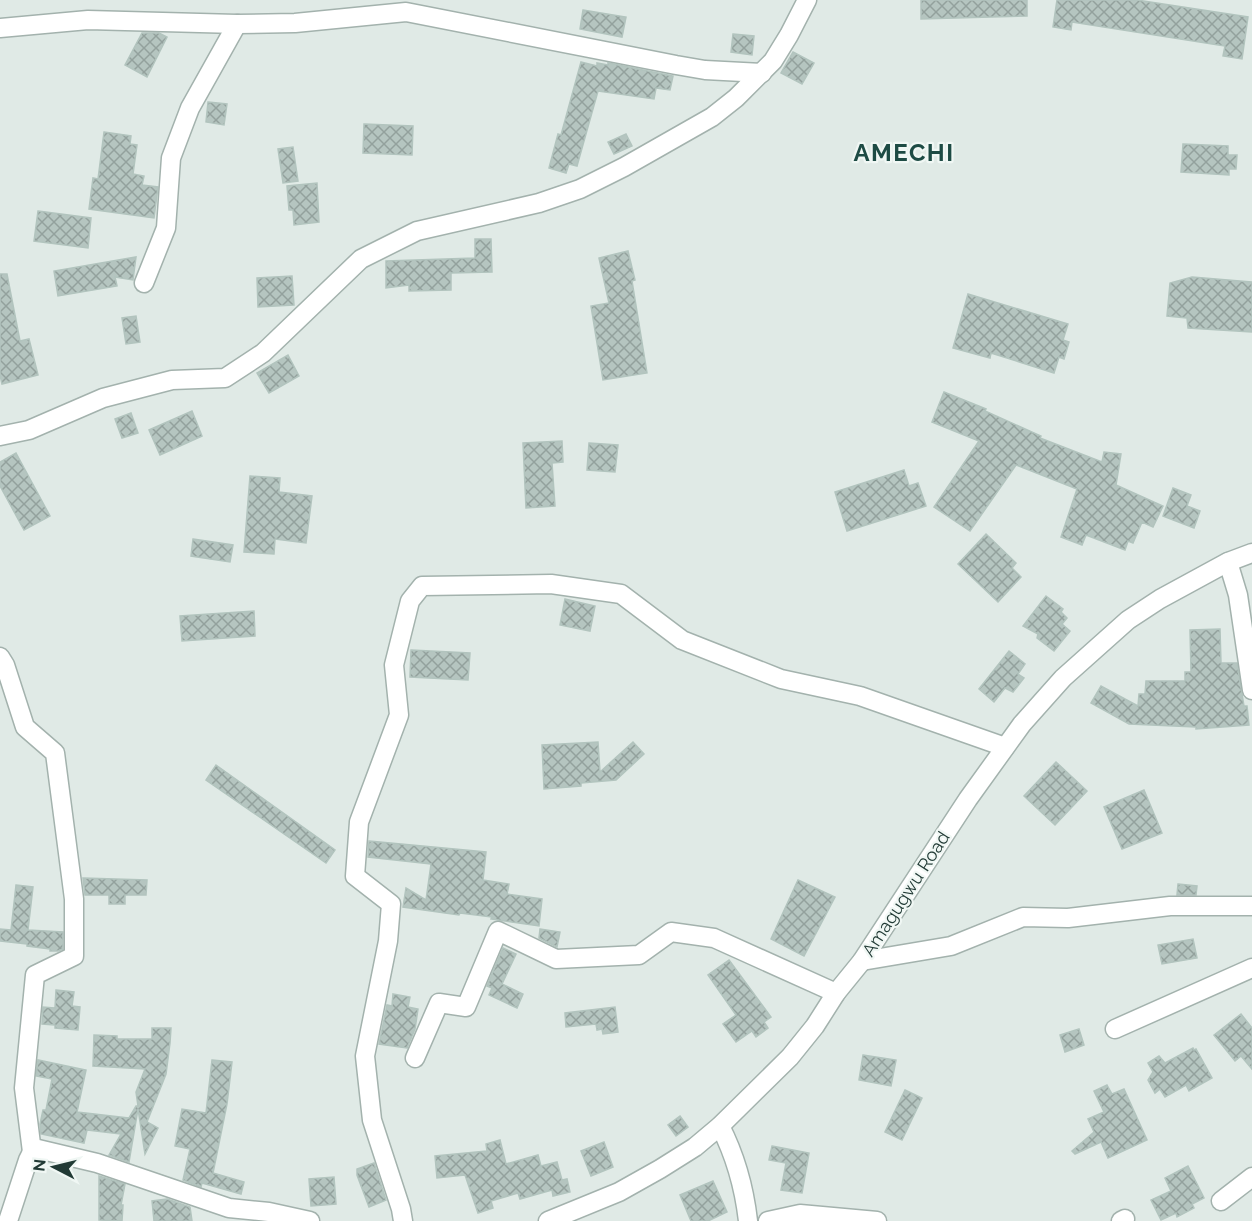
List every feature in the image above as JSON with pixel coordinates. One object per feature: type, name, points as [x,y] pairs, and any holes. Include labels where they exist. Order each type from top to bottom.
[{"type":"street","points":[[0,436],[29,430],[103,398],[172,380],[225,378],[263,353],[361,259],[417,231],[539,203],[580,189],[633,162],[712,117],[736,98],[773,61],[807,0]]},
{"type":"street","points":[[0,28],[88,20],[237,24],[295,23],[413,13],[705,70],[762,73]]},
{"type":"street","points":[[144,283],[166,228],[171,158],[190,108],[237,24]]},
{"type":"street","name":"Amagugwu Road","points":[[548,1221],[619,1192],[695,1147],[720,1126],[790,1057],[815,1026],[836,993],[862,962],[968,799],[1005,747],[1022,724],[1064,678],[1128,620],[1160,599],[1228,562],[1252,553]]},
{"type":"street","points":[[1228,562],[1238,595],[1252,690]]},
{"type":"street","points":[[403,1221],[372,1119],[365,1056],[388,941],[391,904],[355,876],[358,822],[399,715],[394,665],[410,601],[422,586],[551,584],[621,594],[682,640],[781,680],[860,696],[1005,747]]},
{"type":"street","points":[[0,657],[5,665],[25,727],[55,753],[74,899],[74,956],[35,975],[24,1088],[32,1152],[8,1221]]},
{"type":"street","points":[[862,962],[951,946],[1023,917],[1068,918],[1170,906],[1252,906]]},
{"type":"street","points":[[415,1058],[439,1003],[466,1007],[498,931],[556,959],[639,955],[671,932],[714,938],[836,993]]},
{"type":"street","points":[[1115,1029],[1252,968]]},
{"type":"street","points":[[720,1126],[733,1151],[739,1170],[745,1193],[748,1221]]},
{"type":"street","points":[[32,1152],[38,1149],[97,1163],[229,1208],[269,1212],[310,1221]]},
{"type":"street","points":[[1221,1201],[1252,1177]]},
{"type":"street","points":[[768,1221],[800,1214],[877,1221]]},
{"type":"building","points":[[921,0],[1027,0],[1027,16],[921,19]]},
{"type":"building","points":[[1057,0],[1137,0],[1248,17],[1242,59],[1223,56],[1225,46],[1072,22],[1071,30],[1053,27]]},
{"type":"building","points":[[583,10],[626,17],[622,37],[580,29]]},
{"type":"building","points":[[142,33],[159,33],[167,37],[147,77],[125,65]]},
{"type":"building","points":[[733,34],[754,36],[752,55],[731,52]]},
{"type":"building","points":[[793,52],[814,63],[802,84],[781,73]]},
{"type":"building","points":[[581,62],[597,66],[597,63],[608,65],[608,63],[673,76],[670,90],[656,88],[654,99],[598,91],[577,166],[569,164],[566,173],[549,168],[558,134],[561,135]]},
{"type":"building","points":[[208,102],[227,104],[224,125],[206,122]]},
{"type":"building","points":[[364,124],[413,126],[412,155],[363,153]]},
{"type":"building","points":[[104,132],[131,136],[130,144],[137,145],[133,174],[144,176],[142,185],[158,187],[154,218],[89,209],[93,178],[98,179]]},
{"type":"building","points":[[626,134],[632,146],[614,154],[608,142]]},
{"type":"building","points":[[1183,144],[1228,146],[1228,155],[1237,155],[1236,169],[1229,169],[1229,175],[1181,172]]},
{"type":"building","points":[[293,147],[298,181],[283,183],[278,149]]},
{"type":"building","points":[[317,183],[319,222],[294,225],[293,210],[289,210],[287,186]]},
{"type":"building","points":[[38,211],[91,218],[88,248],[34,241]]},
{"type":"building","points":[[475,239],[491,239],[492,272],[451,273],[451,290],[409,291],[409,285],[386,288],[386,261],[475,258]]},
{"type":"building","points":[[628,251],[635,280],[632,281],[647,373],[603,380],[591,306],[609,303],[599,258]]},
{"type":"building","points":[[136,257],[133,280],[115,277],[117,286],[58,296],[54,271]]},
{"type":"building","points":[[0,274],[7,274],[20,341],[29,339],[38,375],[2,384],[0,375]]},
{"type":"building","points":[[292,276],[294,305],[258,307],[257,278]]},
{"type":"building","points":[[1192,277],[1252,282],[1252,332],[1188,328],[1187,318],[1167,316],[1170,283]]},
{"type":"building","points":[[968,294],[1068,324],[1063,340],[1069,342],[1064,359],[1059,357],[1054,373],[991,353],[990,358],[953,348]]},
{"type":"building","points":[[136,316],[140,342],[126,344],[122,318]]},
{"type":"building","points":[[288,355],[299,376],[269,393],[257,373]]},
{"type":"building","points":[[944,392],[986,409],[985,411],[1041,436],[1040,438],[1102,462],[1104,452],[1121,454],[1116,485],[1163,506],[1153,527],[1142,522],[1133,543],[1128,541],[1125,550],[1086,535],[1082,545],[1061,537],[1077,489],[1016,465],[970,531],[934,507],[979,441],[932,422]]},
{"type":"building","points":[[192,411],[202,436],[160,455],[149,430]]},
{"type":"building","points":[[131,413],[138,433],[122,438],[115,419]]},
{"type":"building","points":[[562,441],[563,462],[552,463],[555,506],[526,508],[523,443]]},
{"type":"building","points":[[589,443],[618,445],[615,472],[587,470]]},
{"type":"building","points":[[16,453],[50,516],[24,530],[0,486],[0,462]]},
{"type":"building","points":[[904,470],[909,486],[918,483],[926,506],[847,531],[835,492]]},
{"type":"building","points":[[250,476],[280,478],[279,492],[312,496],[306,543],[275,539],[274,554],[244,552]]},
{"type":"building","points":[[1173,488],[1191,495],[1187,506],[1200,511],[1194,528],[1163,516]]},
{"type":"building","points":[[986,534],[1016,563],[1012,568],[1021,577],[998,602],[958,564]]},
{"type":"building","points":[[193,539],[233,545],[230,562],[191,556]]},
{"type":"building","points":[[1046,596],[1063,609],[1061,612],[1067,618],[1062,624],[1070,631],[1054,651],[1037,638],[1038,634],[1023,626]]},
{"type":"building","points":[[565,599],[595,606],[590,631],[560,625]]},
{"type":"building","points":[[254,611],[255,636],[182,641],[180,616]]},
{"type":"building","points":[[1220,629],[1221,663],[1237,663],[1249,725],[1196,729],[1196,727],[1129,724],[1091,703],[1101,686],[1138,706],[1139,694],[1145,694],[1146,681],[1185,681],[1185,672],[1191,672],[1190,630]]},
{"type":"building","points":[[411,650],[470,653],[468,680],[410,677]]},
{"type":"building","points":[[1009,651],[1025,664],[1018,674],[1024,678],[1013,692],[1005,688],[994,702],[979,689]]},
{"type":"building","points":[[598,742],[600,772],[633,742],[644,754],[616,780],[544,789],[542,745]]},
{"type":"building","points":[[1056,762],[1087,791],[1055,825],[1024,796]]},
{"type":"building","points":[[216,765],[335,850],[326,863],[206,780]]},
{"type":"building","points":[[1144,790],[1162,833],[1122,849],[1104,807]]},
{"type":"building","points":[[369,841],[486,852],[483,880],[509,884],[507,894],[542,899],[539,926],[491,919],[492,917],[403,907],[406,888],[426,900],[431,864],[368,857]]},
{"type":"building","points":[[83,878],[147,880],[146,895],[125,895],[125,904],[109,904],[109,895],[85,895]]},
{"type":"building","points":[[798,880],[835,897],[804,956],[771,939]]},
{"type":"building","points":[[1178,884],[1197,886],[1196,895],[1177,895]]},
{"type":"building","points":[[16,885],[33,887],[28,930],[63,932],[63,949],[50,951],[50,949],[27,946],[27,944],[0,941],[0,929],[11,930]]},
{"type":"building","points":[[540,929],[560,932],[557,947],[539,938]]},
{"type":"building","points":[[1193,939],[1197,958],[1162,964],[1158,945]]},
{"type":"building","points":[[503,948],[516,954],[502,984],[523,994],[517,1008],[489,995],[492,988],[487,986]]},
{"type":"building","points":[[729,960],[771,1017],[764,1022],[768,1028],[756,1037],[752,1031],[736,1042],[723,1024],[736,1015],[708,975]]},
{"type":"building","points":[[56,990],[74,992],[72,1006],[80,1007],[78,1030],[55,1028],[55,1025],[42,1024],[43,1007],[55,1008]]},
{"type":"building","points":[[393,994],[410,997],[408,1007],[418,1009],[415,1029],[407,1048],[379,1044],[387,1005],[392,1006]]},
{"type":"building","points":[[615,1007],[618,1032],[603,1034],[602,1029],[597,1030],[596,1024],[566,1027],[565,1013]]},
{"type":"building","points":[[1241,1014],[1252,1028],[1252,1069],[1241,1056],[1235,1061],[1214,1035]]},
{"type":"building","points":[[152,1028],[171,1028],[166,1074],[147,1122],[158,1128],[145,1154],[138,1109],[129,1162],[109,1155],[121,1134],[87,1130],[84,1143],[41,1134],[40,1124],[43,1110],[46,1110],[52,1079],[36,1076],[38,1060],[86,1070],[77,1112],[129,1118],[138,1106],[136,1092],[145,1069],[93,1066],[94,1035],[117,1036],[117,1039],[152,1039]]},
{"type":"building","points":[[1079,1029],[1084,1045],[1065,1052],[1060,1035]]},
{"type":"building","points":[[1193,1048],[1196,1049],[1212,1078],[1189,1091],[1186,1085],[1165,1097],[1160,1089],[1155,1093],[1148,1080],[1153,1072],[1148,1063],[1159,1056],[1165,1063]]},
{"type":"building","points":[[863,1055],[896,1060],[891,1086],[859,1080]]},
{"type":"building","points":[[212,1060],[232,1062],[227,1104],[213,1173],[244,1182],[241,1194],[202,1183],[201,1187],[183,1180],[190,1149],[175,1146],[182,1109],[206,1113]]},
{"type":"building","points":[[1107,1085],[1112,1094],[1124,1089],[1147,1140],[1108,1158],[1101,1142],[1075,1154],[1072,1151],[1094,1132],[1088,1119],[1104,1112],[1094,1091]]},
{"type":"building","points":[[905,1090],[922,1098],[902,1140],[885,1132]]},
{"type":"building","points":[[680,1116],[688,1127],[676,1136],[668,1125]]},
{"type":"building","points":[[500,1140],[506,1164],[538,1155],[541,1166],[557,1162],[562,1180],[567,1179],[570,1192],[553,1196],[552,1190],[520,1199],[518,1193],[491,1201],[493,1208],[478,1213],[465,1175],[437,1178],[435,1156],[487,1151],[486,1144]]},
{"type":"building","points":[[604,1142],[613,1167],[591,1176],[581,1151]]},
{"type":"building","points":[[772,1146],[809,1153],[802,1193],[781,1190],[786,1163],[769,1160]]},
{"type":"building","points":[[374,1163],[386,1200],[369,1207],[357,1175],[357,1169]]},
{"type":"building","points":[[1188,1166],[1204,1198],[1192,1204],[1194,1208],[1177,1217],[1176,1213],[1161,1220],[1151,1200],[1171,1191],[1165,1178]]},
{"type":"building","points":[[99,1176],[125,1184],[121,1205],[123,1205],[122,1221],[99,1220]]},
{"type":"building","points":[[334,1177],[336,1204],[311,1206],[309,1179]]},
{"type":"building","points":[[713,1181],[727,1212],[708,1221],[691,1221],[680,1195]]},
{"type":"building","points":[[167,1199],[190,1207],[192,1221],[154,1221],[152,1201]]},
{"type":"district","name":"AMECHI","points":[[904,153]]}]
